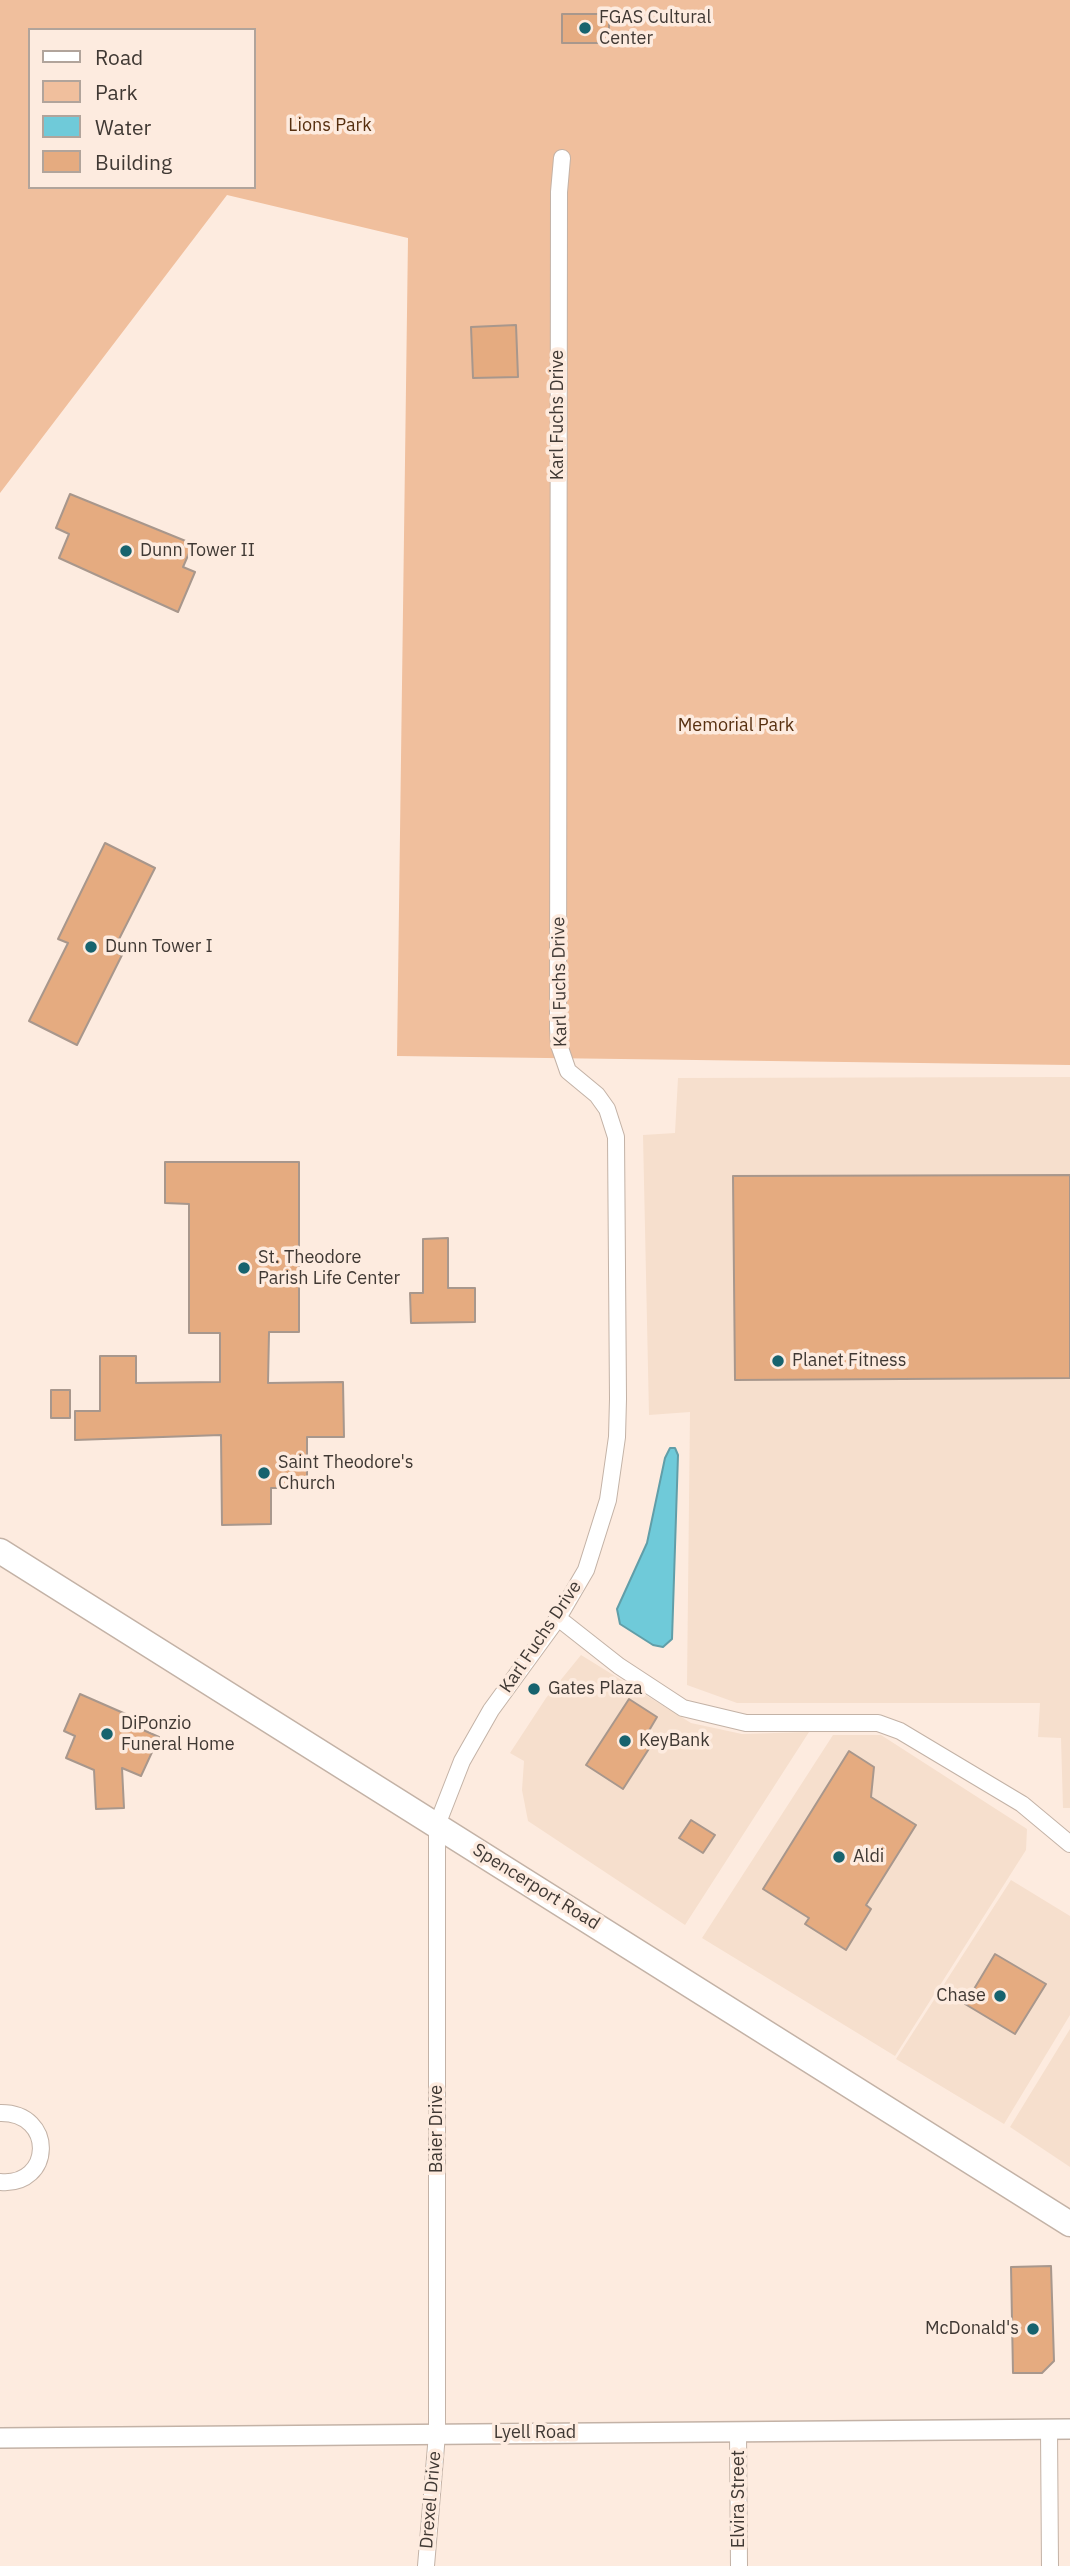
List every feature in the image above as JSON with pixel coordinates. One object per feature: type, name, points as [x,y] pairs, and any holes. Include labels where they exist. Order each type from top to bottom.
[{"type":"main road","name":"Spencerport Road","points":[[0,1551],[1070,2224]]},
{"type":"street","name":"Karl Fuchs Drive","points":[[437,1825],[462,1761],[491,1710],[558,1618],[586,1570],[602,1520],[614,1468],[618,1399],[616,1137],[612,1122],[597,1095],[568,1071],[559,1045],[558,1028],[559,192],[562,158]]},
{"type":"street","points":[[558,1618],[619,1666],[683,1708],[746,1723],[878,1723],[900,1731],[1022,1804],[1070,1844]]},
{"type":"street","name":"Baier Drive","points":[[437,1825],[437,2434]]},
{"type":"street","points":[[0,2113],[23,2117],[33,2125],[42,2147],[34,2169],[1,2187]]},
{"type":"street","name":"Lyell Road","points":[[0,2438],[1070,2429]]},
{"type":"street","points":[[1049,2430],[1050,2566]]},
{"type":"street","name":"Elvira Street","points":[[738,2432],[739,2566]]},
{"type":"street","name":"Drexel Drive","points":[[426,2566],[437,2434]]},
{"type":"shaded area","points":[[1070,1077],[1070,1808],[1063,1808],[1061,1738],[1038,1737],[1040,1703],[737,1703],[687,1685],[690,1412],[649,1415],[643,1135],[675,1133],[678,1078]]},
{"type":"shaded area","points":[[581,1655],[691,1723],[742,1734],[809,1732],[685,1925],[528,1821],[522,1790],[524,1761],[510,1753],[546,1698]]},
{"type":"shaded area","points":[[833,1735],[881,1735],[1027,1829],[1026,1850],[895,2056],[702,1938]]},
{"type":"shaded area","points":[[1011,1880],[1070,1916],[1070,2015],[1004,2124],[896,2059]]},
{"type":"shaded area","points":[[1070,2029],[1070,2167],[1010,2127]]},
{"type":"green space","name":"Memorial Park","points":[[0,0],[1070,0],[1070,1065],[397,1056],[408,238],[227,195],[0,493]]},
{"type":"water","points":[[670,1448],[675,1448],[678,1455],[672,1639],[663,1647],[653,1645],[620,1624],[617,1609],[647,1543],[665,1458]]},
{"type":"building","name":"FGAS Cultural Center","points":[[562,14],[609,14],[609,43],[562,43]]},
{"type":"building","points":[[516,325],[518,377],[473,378],[471,327]]},
{"type":"building","name":"Dunn Tower II","points":[[70,494],[193,544],[183,567],[195,572],[178,612],[59,558],[69,534],[56,528]]},
{"type":"building","name":"Dunn Tower I","points":[[105,843],[155,868],[113,951],[122,955],[77,1045],[29,1021],[68,943],[58,939]]},
{"type":"building","name":"St. Theodore Parish Life Center","points":[[165,1162],[299,1162],[299,1332],[269,1332],[268,1383],[343,1382],[344,1437],[307,1437],[307,1480],[299,1481],[299,1488],[271,1488],[271,1524],[222,1525],[221,1435],[75,1440],[75,1411],[100,1411],[100,1356],[136,1356],[136,1383],[220,1382],[220,1333],[189,1333],[189,1204],[165,1203]]},
{"type":"building","points":[[1070,1175],[1070,1378],[735,1380],[733,1176]]},
{"type":"building","points":[[448,1238],[448,1288],[475,1288],[475,1322],[411,1323],[410,1293],[423,1293],[423,1239]]},
{"type":"building","points":[[51,1390],[70,1390],[70,1418],[51,1418]]},
{"type":"building","points":[[80,1694],[128,1715],[125,1722],[159,1737],[141,1776],[122,1768],[124,1808],[96,1809],[94,1770],[66,1758],[75,1736],[64,1731]]},
{"type":"building","name":"KeyBank","points":[[629,1699],[657,1717],[644,1739],[652,1744],[623,1789],[586,1765]]},
{"type":"building","name":"Aldi","points":[[849,1751],[874,1767],[871,1797],[916,1825],[866,1905],[871,1909],[846,1950],[805,1924],[809,1918],[763,1889]]},
{"type":"building","points":[[691,1820],[715,1835],[703,1853],[679,1838]]},
{"type":"building","points":[[995,1954],[1046,1984],[1015,2034],[965,2004]]},
{"type":"building","name":"McDonald's","points":[[1051,2266],[1054,2361],[1042,2373],[1013,2373],[1011,2267]]},
{"type":"place","name":"FGAS Cultural Center","points":[[585,28]]},
{"type":"place","name":"Dunn Tower II","points":[[126,551]]},
{"type":"place","name":"Dunn Tower I","points":[[91,947]]},
{"type":"place","name":"St. Theodore Parish Life Center","points":[[244,1268]]},
{"type":"place","name":"Planet Fitness","points":[[778,1361]]},
{"type":"place","name":"Saint Theodore's Church","points":[[264,1473]]},
{"type":"place","name":"Gates Plaza","points":[[534,1689]]},
{"type":"place","name":"DiPonzio Funeral Home","points":[[107,1734]]},
{"type":"place","name":"KeyBank","points":[[625,1741]]},
{"type":"place","name":"Aldi","points":[[839,1857]]},
{"type":"place","name":"Chase","points":[[1000,1996]]},
{"type":"place","name":"McDonald's","points":[[1033,2329]]},
{"type":"park label","name":"Lions Park","points":[[330,126]]}]
